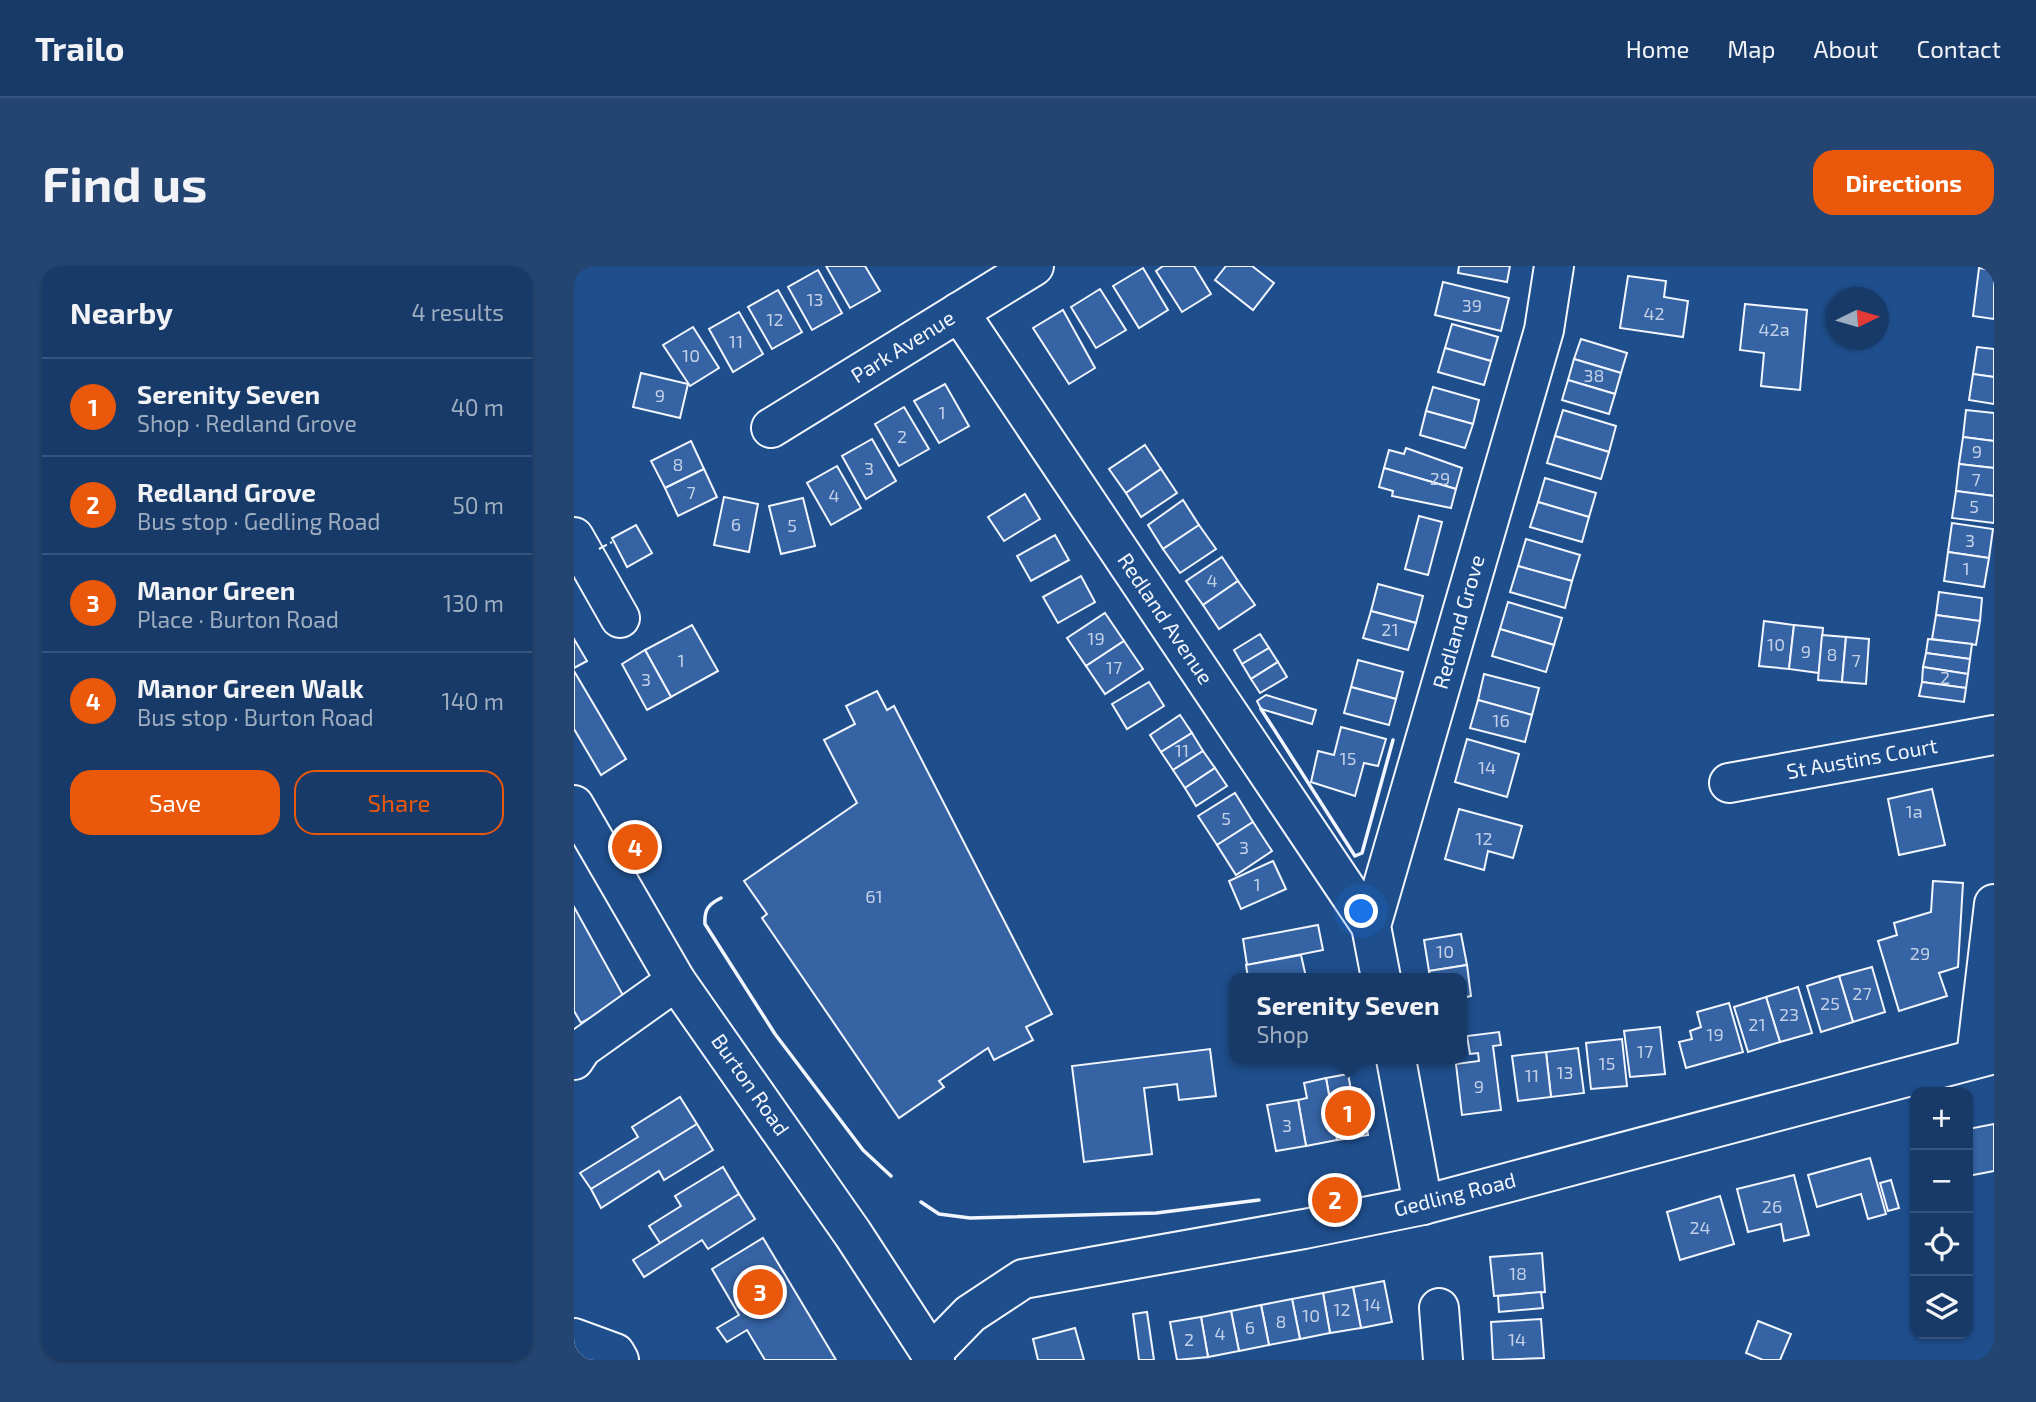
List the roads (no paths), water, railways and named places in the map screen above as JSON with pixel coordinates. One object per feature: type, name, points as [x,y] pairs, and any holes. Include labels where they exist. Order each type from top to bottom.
[{"type":"street","name":"Park Avenue","points":[[772,428],[1034,266]]},
{"type":"street","name":"Redland Grove","points":[[1380,973],[1371,926],[1544,330],[1554,266]]},
{"type":"street","name":"Redland Avenue","points":[[959,312],[1371,926]]},
{"type":"street","points":[[574,537],[620,618]]},
{"type":"street","name":"St Austins Court","points":[[1729,783],[1994,734]]},
{"type":"street","name":"Burton Road","points":[[574,805],[676,981],[933,1358]]},
{"type":"street","points":[[1985,1056],[1994,904]]},
{"type":"street","points":[[574,1060],[582,1048],[676,981]]},
{"type":"street","name":"Gedling Road","points":[[933,1358],[970,1314],[1023,1279],[1304,1230],[1423,1205],[1985,1056]]},
{"type":"street","points":[[1397,1064],[1423,1205]]},
{"type":"street","points":[[1439,1308],[1443,1360]]},
{"type":"street","points":[[574,1338],[615,1353],[619,1360]]},
{"type":"place","name":"Manor Green Walk","points":[[635,847]]},
{"type":"place","name":"Serenity Seven","points":[[1348,1113]]},
{"type":"place","name":"Redland Grove","points":[[1335,1200]]},
{"type":"place","name":"Manor Green","points":[[760,1292]]}]
